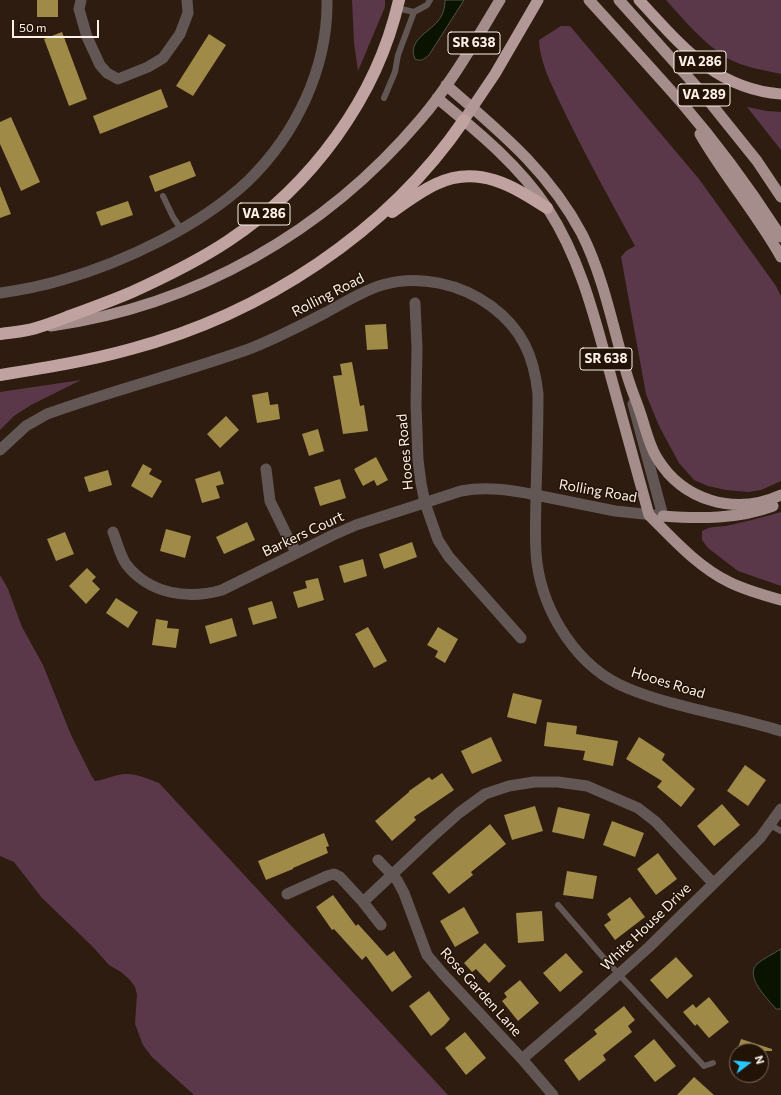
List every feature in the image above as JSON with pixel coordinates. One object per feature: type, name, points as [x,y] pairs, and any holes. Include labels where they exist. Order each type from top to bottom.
[{"type":"highway","name":"VA 286","points":[[639,0],[690,54],[712,70],[747,87],[781,94]]},
{"type":"highway","name":"VA 286","points":[[0,334],[35,329],[123,296],[184,267],[228,241],[248,227],[282,198],[330,145],[367,87],[386,45],[398,4]]},
{"type":"highway","points":[[359,233],[390,206],[420,176],[447,144],[495,74],[536,4]]},
{"type":"highway","points":[[0,375],[100,357],[131,349],[193,329],[252,302],[279,287],[327,257],[359,233],[430,187],[443,181],[460,177],[479,177],[497,180],[513,187],[547,208]]},
{"type":"main road","name":"SR 638","points":[[437,98],[500,0]]},
{"type":"main road","name":"VA 289","points":[[589,0],[681,102],[736,172],[781,237]]},
{"type":"main road","name":"VA 289","points":[[619,0],[708,100],[757,161],[781,197]]},
{"type":"main road","name":"Rolling Road","points":[[446,85],[498,130],[532,163],[548,182],[571,215],[592,255],[627,377]]},
{"type":"main road","name":"Rolling Road","points":[[437,98],[464,120],[511,164],[535,191],[547,208],[567,243],[584,283],[649,515]]},
{"type":"main road","points":[[35,329],[101,318],[152,304],[201,284],[260,254],[290,236],[323,212],[368,174],[402,139],[437,98]]},
{"type":"main road","points":[[681,102],[713,158],[746,202],[781,257]]},
{"type":"main road","points":[[627,377],[652,450],[661,464],[678,482],[699,496],[710,500],[732,504],[755,504],[781,495]]},
{"type":"main road","points":[[663,516],[699,518],[728,516],[755,512],[781,503]]},
{"type":"main road","points":[[649,515],[674,540],[711,571],[743,588],[781,600]]},
{"type":"street","points":[[81,0],[79,9],[85,30],[100,64],[108,73],[118,79],[148,68],[163,58],[180,34],[188,13],[187,0]]},
{"type":"street","points":[[0,294],[39,286],[89,272],[146,248],[181,229],[225,200],[248,181],[283,139],[310,90],[319,64],[325,38],[327,0]]},
{"type":"street","name":"Rolling Road","points":[[0,450],[9,440],[26,426],[47,414],[249,349],[299,327],[366,291],[383,284],[417,280],[450,286],[480,298],[507,319],[514,327],[526,347],[534,368],[538,394],[536,495],[608,510],[663,516],[636,419],[627,377]]},
{"type":"street","name":"Hooes Road","points":[[415,303],[418,460],[425,503],[438,540],[449,557],[521,638]]},
{"type":"street","points":[[266,469],[270,500],[289,540],[297,553]]},
{"type":"street","name":"Barkers Court","points":[[112,532],[125,562],[133,572],[146,582],[157,588],[180,594],[202,594],[222,590],[356,525],[461,491],[475,488],[512,490],[536,495]]},
{"type":"street","name":"Hooes Road","points":[[536,495],[536,552],[543,590],[553,613],[565,634],[587,662],[608,678],[640,693],[781,731]]},
{"type":"street","points":[[363,902],[459,813],[485,794],[509,786],[534,782],[558,782],[587,786],[638,808],[656,822],[713,883]]},
{"type":"street","name":"White House Drive","points":[[522,1059],[649,947],[760,838],[780,814]]},
{"type":"street","name":"Rose Garden Lane","points":[[378,860],[397,880],[404,893],[427,955],[553,1095]]},
{"type":"street","points":[[287,894],[334,874],[340,877],[363,902],[381,925]]},
{"type":"lane","points":[[384,98],[395,72],[398,55],[414,12],[427,5],[430,0]]},
{"type":"lane","points":[[398,4],[414,12]]},
{"type":"lane","points":[[163,196],[173,217],[181,229]]},
{"type":"lane","points":[[770,825],[781,831]]},
{"type":"lane","points":[[558,905],[704,1066],[714,1063]]},
{"type":"shaded area","points":[[352,0],[385,0],[385,7],[358,71],[354,43]]},
{"type":"shaded area","points":[[445,0],[464,0],[429,55],[424,59],[417,60],[415,59],[413,53],[416,42],[440,19],[445,6]]},
{"type":"shaded area","points":[[666,0],[781,0],[781,74],[746,66],[727,58],[702,39]]},
{"type":"shaded area","points":[[561,26],[570,26],[699,179],[776,286],[781,296],[781,481],[761,490],[749,492],[726,490],[708,486],[694,480],[679,463],[659,426],[646,394],[621,257],[626,251],[635,246],[572,128],[542,59],[539,40]]},
{"type":"shaded area","points":[[747,107],[781,112],[781,150]]},
{"type":"shaded area","points":[[81,380],[31,405],[14,416],[0,430],[0,392]]},
{"type":"shaded area","points":[[781,512],[781,586],[738,571],[708,548],[702,540],[702,531],[708,528],[726,526]]},
{"type":"shaded area","points":[[0,575],[8,589],[22,627],[43,665],[71,735],[95,781],[118,775],[130,774],[147,778],[159,783],[448,1095],[194,1095],[152,1057],[143,1045],[135,1024],[137,994],[135,987],[130,980],[121,972],[109,965],[93,947],[42,898],[14,862],[0,856]]},
{"type":"shaded area","points":[[781,949],[781,1009],[776,1009],[763,994],[753,975],[757,964]]},
{"type":"building","points":[[37,0],[58,0],[58,17],[37,17]]},
{"type":"building","points":[[62,32],[87,99],[69,106],[44,39]]},
{"type":"building","points":[[209,34],[226,45],[193,96],[176,86]]},
{"type":"building","points":[[161,89],[168,107],[100,134],[93,116]]},
{"type":"building","points":[[11,117],[40,182],[21,191],[0,144],[0,122]]},
{"type":"building","points":[[190,161],[196,176],[155,192],[149,176]]},
{"type":"building","points":[[0,186],[11,214],[0,218]]},
{"type":"building","points":[[128,201],[133,215],[101,226],[96,212]]},
{"type":"building","points":[[386,324],[388,349],[367,350],[365,325]]},
{"type":"building","points":[[352,362],[360,406],[364,405],[368,431],[343,434],[333,376],[342,375],[340,364]]},
{"type":"building","points":[[268,392],[270,405],[278,404],[280,419],[257,423],[252,395]]},
{"type":"building","points":[[226,416],[239,430],[220,448],[207,434]]},
{"type":"building","points":[[318,429],[324,451],[309,456],[302,434]]},
{"type":"building","points":[[376,457],[388,480],[377,486],[374,480],[363,486],[354,469]]},
{"type":"building","points":[[143,464],[152,469],[149,474],[162,481],[152,498],[131,486]]},
{"type":"building","points":[[108,470],[112,485],[89,492],[84,477]]},
{"type":"building","points":[[220,471],[224,484],[216,486],[220,498],[202,503],[195,479]]},
{"type":"building","points":[[340,479],[346,498],[320,506],[314,487]]},
{"type":"building","points":[[247,522],[255,540],[224,554],[216,537]]},
{"type":"building","points":[[166,529],[191,536],[185,558],[160,551]]},
{"type":"building","points":[[65,532],[74,554],[56,561],[47,539]]},
{"type":"building","points":[[412,542],[417,557],[384,569],[379,554]]},
{"type":"building","points":[[363,559],[367,576],[344,583],[339,566]]},
{"type":"building","points":[[87,568],[96,577],[92,581],[100,589],[86,604],[69,586]]},
{"type":"building","points":[[318,578],[324,600],[298,608],[293,592],[307,588],[305,581]]},
{"type":"building","points":[[116,598],[138,612],[128,628],[106,613]]},
{"type":"building","points":[[272,601],[277,618],[253,625],[248,608]]},
{"type":"building","points":[[232,618],[237,636],[210,644],[205,626]]},
{"type":"building","points":[[156,619],[168,621],[167,628],[179,629],[176,648],[152,645]]},
{"type":"building","points":[[368,627],[387,661],[374,668],[355,634]]},
{"type":"building","points":[[438,627],[458,639],[445,663],[435,657],[438,651],[427,645]]},
{"type":"building","points":[[513,693],[542,700],[536,724],[507,717]]},
{"type":"building","points":[[547,722],[577,726],[576,734],[618,741],[613,766],[583,760],[585,751],[544,746]]},
{"type":"building","points":[[491,737],[502,761],[472,774],[461,751]]},
{"type":"building","points":[[639,737],[665,754],[662,760],[695,789],[681,807],[657,787],[662,781],[626,759]]},
{"type":"building","points":[[745,765],[766,780],[748,806],[727,791]]},
{"type":"building","points":[[442,773],[454,790],[414,817],[416,820],[392,841],[375,821],[409,791],[429,777],[432,780]]},
{"type":"building","points":[[722,804],[740,825],[714,846],[697,826]]},
{"type":"building","points":[[535,806],[543,831],[512,840],[504,815]]},
{"type":"building","points":[[558,807],[590,814],[584,839],[552,832]]},
{"type":"building","points":[[612,821],[644,833],[635,857],[603,845]]},
{"type":"building","points":[[490,824],[506,844],[471,872],[473,875],[449,894],[432,873]]},
{"type":"building","points":[[324,833],[329,846],[326,847],[328,853],[266,880],[258,861]]},
{"type":"building","points":[[658,853],[677,879],[656,895],[637,869]]},
{"type":"building","points":[[567,871],[597,876],[593,899],[563,895]]},
{"type":"building","points":[[333,895],[356,926],[358,924],[387,956],[394,951],[412,977],[392,992],[366,956],[362,960],[334,929],[332,930],[316,907]]},
{"type":"building","points":[[630,897],[645,917],[615,940],[604,925],[611,920],[607,914]]},
{"type":"building","points":[[464,907],[479,933],[455,947],[440,921]]},
{"type":"building","points":[[542,911],[544,941],[518,943],[516,913]]},
{"type":"building","points":[[485,943],[506,966],[489,983],[476,969],[472,972],[464,963]]},
{"type":"building","points":[[566,953],[583,972],[560,992],[543,973]]},
{"type":"building","points":[[676,957],[693,976],[667,999],[650,980]]},
{"type":"building","points":[[520,980],[539,1003],[518,1021],[502,1001],[507,997],[504,993]]},
{"type":"building","points":[[429,991],[450,1019],[444,1026],[431,1036],[409,1006]]},
{"type":"building","points":[[709,997],[729,1022],[709,1038],[697,1024],[695,1026],[683,1012],[693,1004],[696,1008]]},
{"type":"building","points":[[624,1006],[635,1020],[628,1026],[632,1032],[603,1055],[606,1060],[579,1081],[564,1060],[597,1034],[594,1030]]},
{"type":"building","points":[[465,1032],[486,1058],[466,1075],[445,1048]]},
{"type":"building","points":[[654,1039],[676,1066],[655,1082],[634,1056]]},
{"type":"building","points":[[741,1039],[753,1043],[740,1043]]},
{"type":"building","points":[[694,1077],[714,1095],[677,1095]]}]
